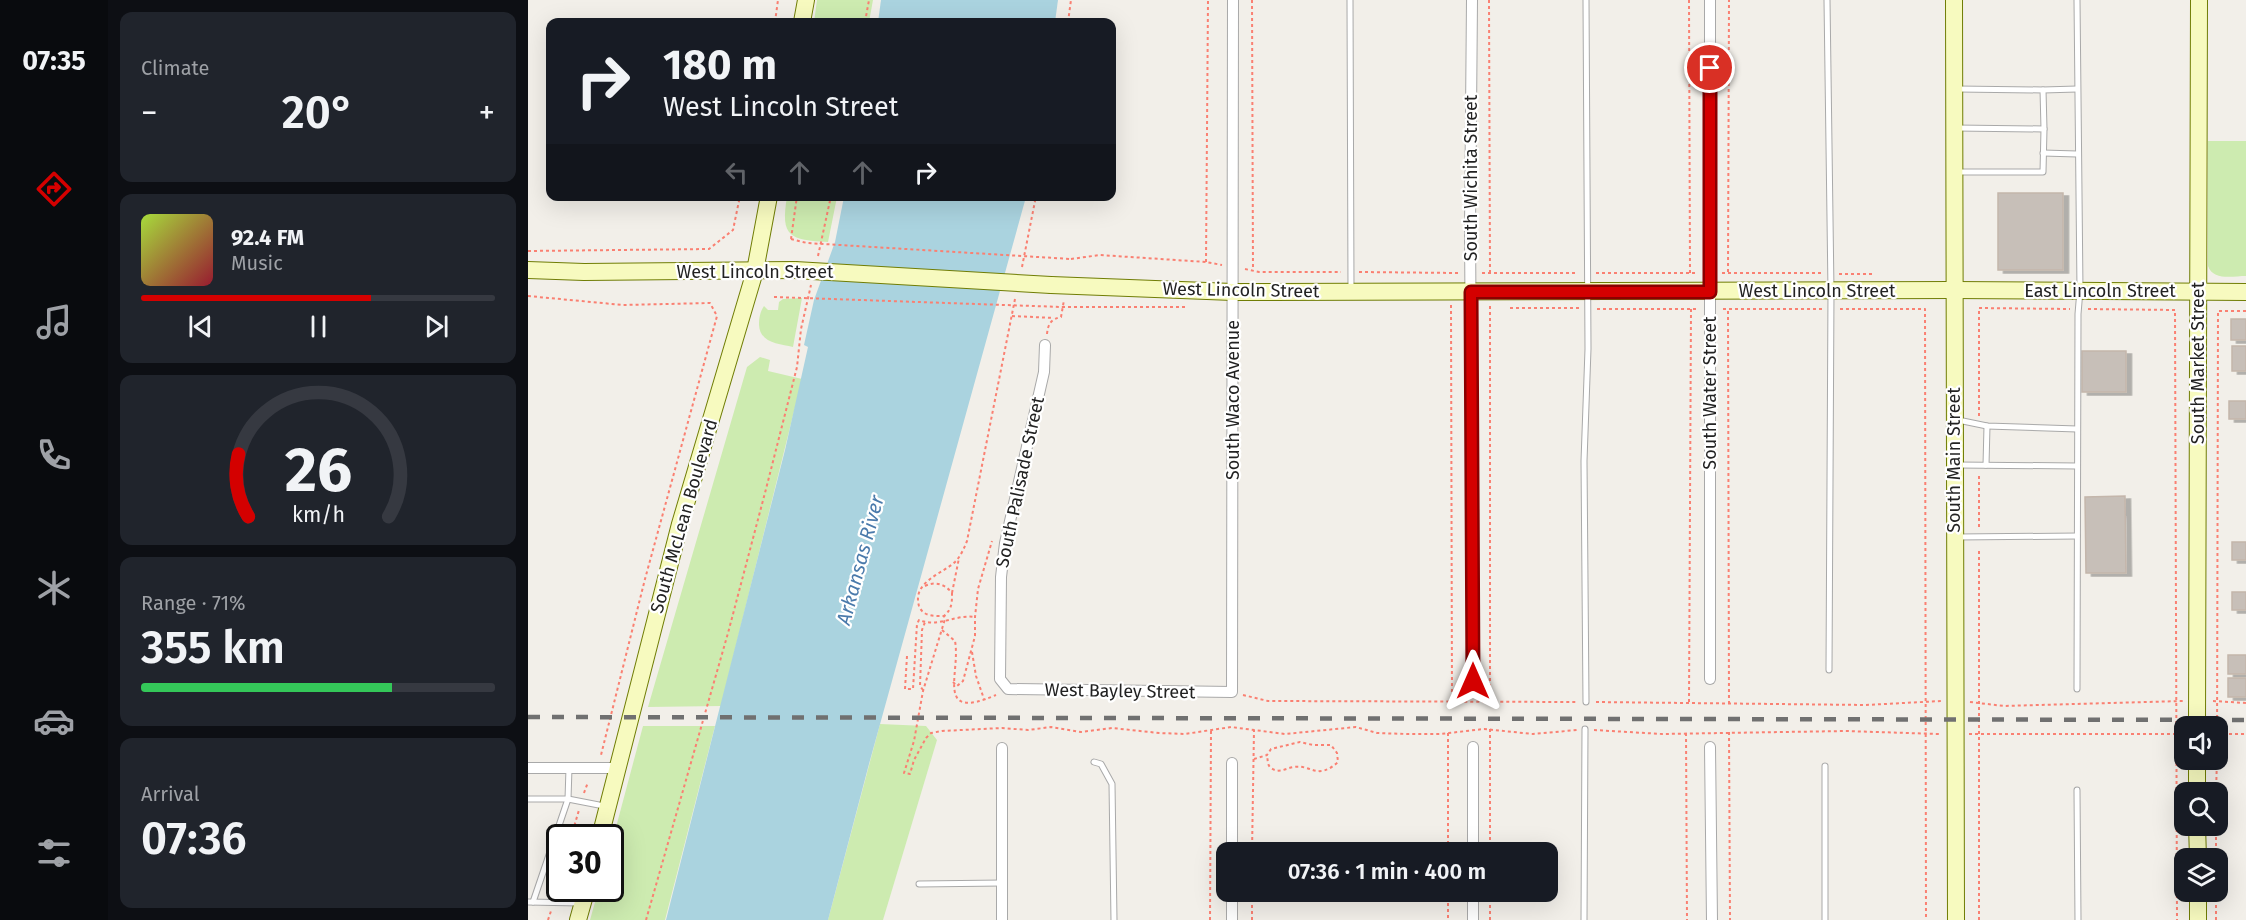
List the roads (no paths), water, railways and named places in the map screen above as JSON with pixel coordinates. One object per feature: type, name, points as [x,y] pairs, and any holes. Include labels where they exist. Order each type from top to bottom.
[{"type":"street","points":[[803,18],[806,0]]},
{"type":"street","name":"South Waco Avenue","points":[[1232,692],[1233,0]]},
{"type":"street","name":"South Wichita Street","points":[[1472,0],[1470,273],[1473,681]]},
{"type":"street","name":"South Water Street","points":[[1710,0],[1710,679]]},
{"type":"street","name":"South Main Street","points":[[1954,0],[1956,920]]},
{"type":"street","name":"South Market Street","points":[[2197,716],[2199,0]]},
{"type":"street","name":"South McLean Boulevard","points":[[603,824],[680,524],[755,271],[768,201]]},
{"type":"street","name":"West Lincoln Street","points":[[528,270],[584,272],[795,270],[1233,292],[1351,292],[1450,300],[1471,300],[1490,292],[1587,300],[1690,292],[1954,290]]},
{"type":"street","name":"East Lincoln Street","points":[[1954,290],[2246,292]]},
{"type":"street","name":"South Palisade Street","points":[[1008,689],[1000,679],[1001,577],[1005,543],[1044,372],[1045,345]]},
{"type":"street","name":"West Bayley Street","points":[[1008,689],[1232,692]]},
{"type":"street","points":[[1473,747],[1473,842]]},
{"type":"street","points":[[1710,747],[1712,920]]},
{"type":"street","points":[[1002,748],[1002,920]]},
{"type":"street","points":[[1232,763],[1232,842]]},
{"type":"street","points":[[528,768],[619,768]]},
{"type":"street","points":[[578,920],[582,902]]},
{"type":"street","points":[[1232,902],[1232,920]]},
{"type":"street","points":[[1473,902],[1473,920]]},
{"type":"street","points":[[2198,902],[2198,920]]},
{"type":"lane","points":[[1350,0],[1351,292]]},
{"type":"lane","points":[[1586,0],[1587,300],[1584,461],[1586,702]]},
{"type":"lane","points":[[1827,0],[1831,274],[1829,670]]},
{"type":"lane","points":[[2077,0],[2080,290],[2077,429],[2077,689]]},
{"type":"lane","points":[[1954,89],[2077,89]]},
{"type":"lane","points":[[1954,172],[2043,172],[2043,90]]},
{"type":"lane","points":[[1954,128],[2044,129]]},
{"type":"lane","points":[[2043,153],[2078,153]]},
{"type":"lane","points":[[1954,420],[1987,426],[2077,429]]},
{"type":"lane","points":[[1983,465],[1987,426]]},
{"type":"lane","points":[[1954,465],[2077,466]]},
{"type":"lane","points":[[1954,537],[2077,536]]},
{"type":"lane","points":[[1584,920],[1585,729]]},
{"type":"lane","points":[[1094,762],[1101,764],[1112,784],[1114,920]]},
{"type":"lane","points":[[1825,766],[1825,920]]},
{"type":"lane","points":[[546,900],[531,902],[568,799],[569,768]]},
{"type":"lane","points":[[2077,790],[2078,920]]},
{"type":"lane","points":[[528,799],[568,799],[608,807]]},
{"type":"lane","points":[[919,884],[1002,883]]},
{"type":"water","points":[[881,0],[1058,0],[1056,18],[879,18]]},
{"type":"water","name":"Arkansas River","points":[[843,201],[1025,201],[828,920],[666,920],[785,450],[808,347],[804,345],[814,300],[835,242]]},
{"type":"railway","points":[[528,717],[2246,720]]}]
